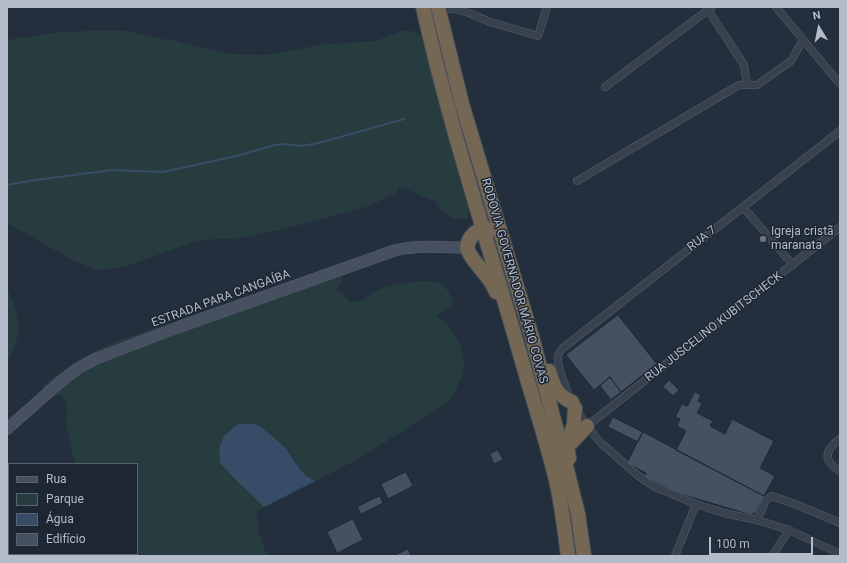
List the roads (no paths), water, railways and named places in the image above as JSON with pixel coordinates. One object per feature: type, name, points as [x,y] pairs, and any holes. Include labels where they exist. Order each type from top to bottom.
[{"type":"highway","name":"RODOVIA GOVERNADOR MÁRIO COVAS","points":[[423,7],[449,110],[556,483],[565,527],[568,556]]},
{"type":"highway","name":"RODOVIA GOVERNADOR MÁRIO COVAS","points":[[438,7],[462,104],[534,344],[578,514],[584,556]]},
{"type":"highway","points":[[470,184],[470,257],[488,276],[494,286],[527,401],[537,414]]},
{"type":"highway","points":[[469,242],[483,228],[487,228],[494,232],[514,295],[521,303]]},
{"type":"highway","points":[[508,259],[518,271],[554,386],[559,394],[573,405],[574,424],[567,447],[569,461],[568,476]]},
{"type":"highway","points":[[567,447],[586,426]]},
{"type":"street","points":[[438,7],[470,13],[490,22],[538,36],[547,7]]},
{"type":"street","points":[[776,7],[840,84]]},
{"type":"street","points":[[605,87],[710,9],[744,65],[747,85]]},
{"type":"street","points":[[577,181],[739,85],[757,84],[790,62],[803,40]]},
{"type":"street","name":"RUA 7","points":[[573,405],[558,364],[557,357],[559,352],[840,131]]},
{"type":"street","points":[[743,207],[793,265]]},
{"type":"street","name":"RUA JUSCELINO KUBITSCHECK","points":[[586,426],[840,227]]},
{"type":"street","name":"ESTRADA PARA CANGAÍBA","points":[[7,429],[58,383],[77,369],[95,359],[179,327],[396,250],[410,247],[469,242]]},
{"type":"street","points":[[573,405],[586,426],[609,450],[653,486],[724,514],[757,520],[789,530],[840,554]]},
{"type":"street","points":[[840,439],[832,444],[828,456],[830,464],[840,471]]},
{"type":"street","points":[[757,520],[766,500],[772,496],[840,523]]},
{"type":"street","points":[[675,556],[696,504]]},
{"type":"street","points":[[772,556],[789,530]]},
{"type":"water","points":[[238,424],[255,424],[263,429],[286,449],[306,476],[315,481],[264,507],[220,463],[219,449],[224,436]]},
{"type":"waterway","points":[[7,185],[113,170],[163,172],[236,156],[275,145],[285,144],[301,146],[319,143],[404,119]]},
{"type":"waterway","points":[[114,555],[118,556]]},
{"type":"place","name":"Igreja cristã maranata","points":[[763,239]]}]
